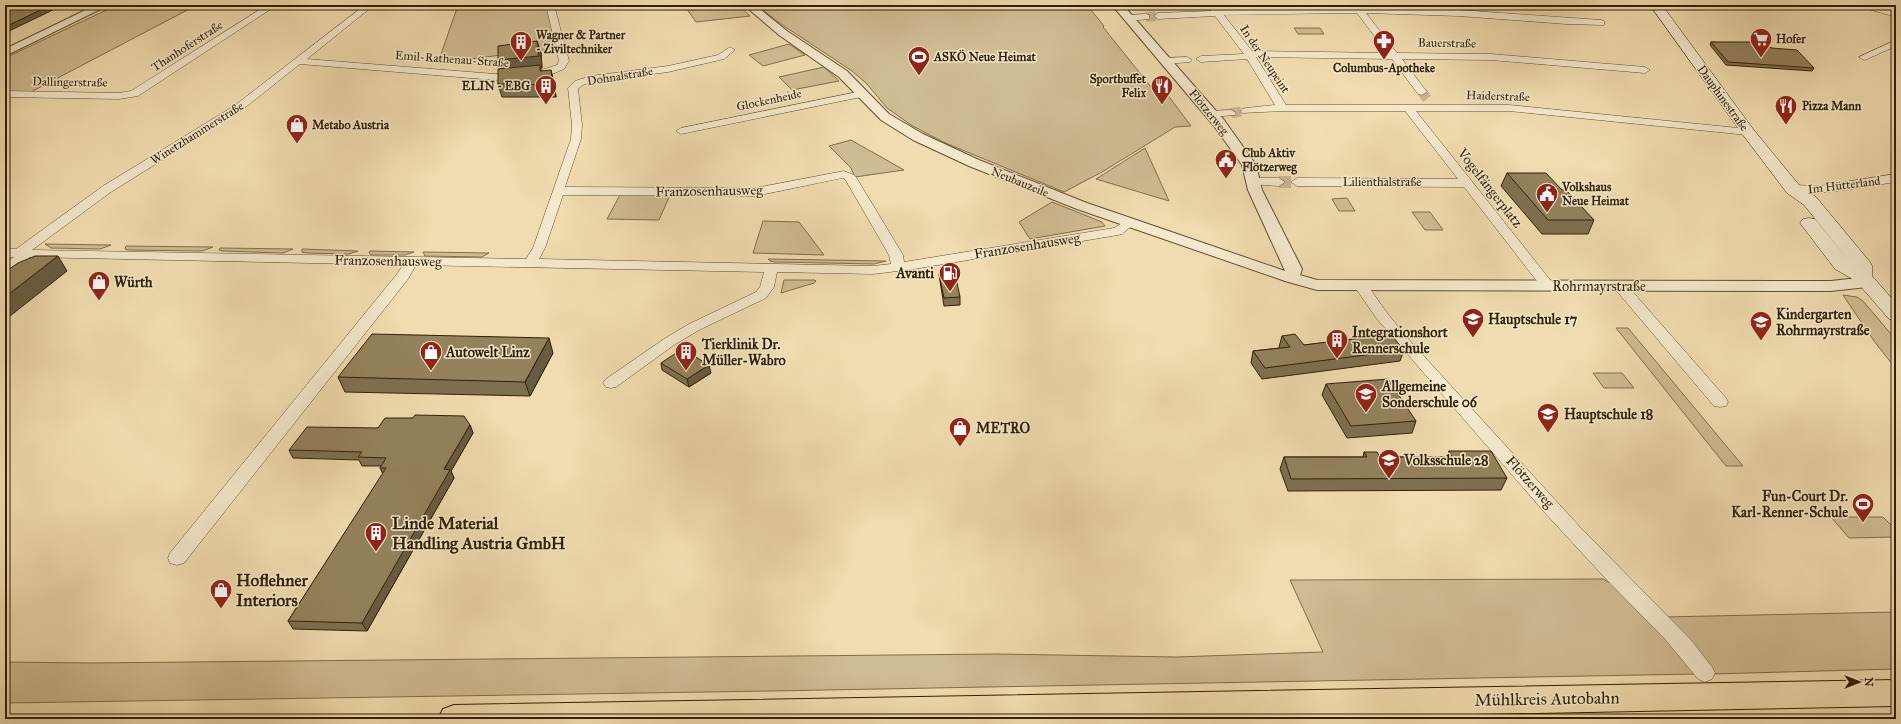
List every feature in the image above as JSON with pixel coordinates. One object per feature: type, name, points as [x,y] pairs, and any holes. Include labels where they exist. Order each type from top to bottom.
[{"type":"highway","name":"Mühlkreis Autobahn","points":[[454,719],[1896,693]]},
{"type":"main road","name":"Dauphinestraße","points":[[1656,5],[1748,132],[1793,189],[1790,199],[1842,265],[1865,280],[1892,307]]},
{"type":"street","points":[[5,53],[104,5]]},
{"type":"street","name":"Thanhoferstraße","points":[[134,94],[273,5]]},
{"type":"street","name":"Winetzhammerstraße","points":[[5,270],[23,254],[107,189],[238,108],[370,5]]},
{"type":"street","name":"Emil-Rathenau-Straße","points":[[299,61],[495,77],[523,76],[553,71],[561,67],[564,61],[550,5]]},
{"type":"street","name":"Neubauzeile","points":[[749,5],[783,33],[843,74],[885,117],[918,137],[974,163],[1035,188],[1129,222],[1291,278],[1317,285],[1330,286]]},
{"type":"street","name":"Flötzerweg","points":[[1117,5],[1211,114],[1249,166],[1255,190],[1294,269],[1291,278]]},
{"type":"street","name":"In der Neupeint","points":[[1211,5],[1250,55],[1277,101],[1283,108]]},
{"type":"street","points":[[1864,5],[1896,14]]},
{"type":"street","points":[[1358,8],[1434,108]]},
{"type":"street","points":[[1158,16],[1358,8],[1601,23]]},
{"type":"street","points":[[1129,18],[1146,17]]},
{"type":"street","points":[[1864,57],[1896,43]]},
{"type":"street","name":"Dohnalstraße","points":[[530,264],[539,248],[573,150],[578,128],[572,94],[573,88],[579,83],[591,79],[668,69],[721,57],[730,50]]},
{"type":"street","name":"Bauerstraße","points":[[1201,59],[1250,55],[1491,57],[1645,70]]},
{"type":"street","points":[[1166,61],[1187,60]]},
{"type":"street","name":"Dallingerstraße","points":[[5,94],[119,96],[134,94]]},
{"type":"street","name":"Glockenheide","points":[[681,131],[862,94]]},
{"type":"street","name":"Haiderstraße","points":[[1246,111],[1283,108],[1538,110],[1748,132]]},
{"type":"street","name":"Vogelfängerplatz","points":[[1408,108],[1548,286]]},
{"type":"street","points":[[1211,114],[1231,113]]},
{"type":"street","name":"Franzosenhausweg","points":[[558,191],[755,192],[844,174],[850,177],[896,255],[898,267]]},
{"type":"street","name":"Im Hütterland","points":[[1793,189],[1819,190],[1896,178]]},
{"type":"street","points":[[1252,182],[1279,182]]},
{"type":"street","name":"Lilienthalstraße","points":[[1297,182],[1467,183]]},
{"type":"street","name":"Franzosenhausweg","points":[[5,253],[851,270],[898,267],[1118,231],[1129,222]]},
{"type":"street","points":[[177,558],[398,281],[412,261]]},
{"type":"street","points":[[611,384],[682,335],[761,295],[767,287],[772,269]]},
{"type":"street","name":"Rohrmayrstraße","points":[[1330,286],[1831,286],[1865,280]]},
{"type":"street","name":"Flötzerweg","points":[[1361,286],[1369,300],[1523,475],[1592,552],[1692,654],[1705,673]]},
{"type":"street","points":[[1620,286],[1720,402]]},
{"type":"shaded area","points":[[117,5],[197,5],[31,92],[5,92],[5,58]]},
{"type":"shaded area","points":[[458,5],[547,5],[558,48],[438,63]]},
{"type":"shaded area","points":[[684,5],[738,5],[750,16],[696,22]]},
{"type":"shaded area","points":[[757,5],[1087,5],[1155,92],[1167,94],[1191,126],[1175,127],[1102,172],[1064,192],[943,142],[911,125],[887,108],[866,83],[852,71],[778,22]]},
{"type":"shaded area","points":[[1294,28],[1320,28],[1324,34],[1298,34]]},
{"type":"shaded area","points":[[789,44],[805,55],[763,66],[749,55]]},
{"type":"shaded area","points":[[824,67],[839,81],[792,90],[779,77]]},
{"type":"shaded area","points":[[851,140],[904,170],[855,177],[851,168],[829,146]]},
{"type":"shaded area","points":[[1145,148],[1169,201],[1096,179]]},
{"type":"shaded area","points":[[620,195],[670,195],[659,220],[607,219]]},
{"type":"shaded area","points":[[1347,198],[1355,211],[1339,211],[1332,199]]},
{"type":"shaded area","points":[[1052,202],[1102,222],[1105,226],[1030,239],[1019,222]]},
{"type":"shaded area","points":[[1412,212],[1430,212],[1443,230],[1425,230]]},
{"type":"shaded area","points":[[763,221],[799,222],[824,255],[753,253]]},
{"type":"shaded area","points":[[45,244],[111,245],[100,249],[51,248]]},
{"type":"shaded area","points":[[126,246],[213,247],[202,251],[128,250],[125,249]]},
{"type":"shaded area","points":[[220,248],[293,249],[283,253],[222,251],[219,250]]},
{"type":"shaded area","points":[[302,249],[358,251],[349,254],[307,253],[302,252]]},
{"type":"shaded area","points":[[370,251],[414,252],[405,255],[371,255],[369,253]]},
{"type":"shaded area","points":[[423,252],[489,253],[482,257],[425,256]]},
{"type":"shaded area","points":[[768,259],[886,261],[874,264],[775,262]]},
{"type":"shaded area","points":[[784,280],[816,281],[814,283],[781,293]]},
{"type":"shaded area","points":[[1843,295],[1857,297],[1863,301],[1896,340],[1896,369],[1874,341]]},
{"type":"shaded area","points":[[1616,328],[1628,328],[1743,466],[1726,466]]},
{"type":"shaded area","points":[[1593,373],[1622,373],[1634,388],[1604,388]]},
{"type":"shaded area","name":"Fun-Court Dr. Karl-Renner-Schule","points":[[1831,517],[1883,517],[1896,530],[1896,537],[1849,538]]},
{"type":"shaded area","points":[[1603,579],[1622,589],[1697,674],[5,703],[5,662],[90,663],[997,654],[1176,657],[1323,652],[1290,580]]},
{"type":"shaded area","points":[[1896,612],[1896,669],[1711,674],[1664,617]]},
{"type":"building","points":[[5,5],[51,5],[5,27]]},
{"type":"building","points":[[537,41],[539,56],[498,60],[498,46]]},
{"type":"building","name":"Hofer","points":[[1711,42],[1756,42],[1759,45],[1769,46],[1771,48],[1797,50],[1814,68],[1728,62]]},
{"type":"building","points":[[540,65],[540,71],[551,70],[553,85],[498,84],[498,69]]},
{"type":"building","points":[[1507,173],[1546,173],[1562,190],[1566,190],[1594,220],[1548,220]]},
{"type":"building","points":[[35,256],[58,256],[5,297],[5,272],[18,263]]},
{"type":"building","name":"Avanti","points":[[955,273],[960,297],[944,298],[939,274]]},
{"type":"building","points":[[1387,330],[1404,350],[1265,368],[1253,351],[1290,347],[1282,336],[1295,334],[1304,345],[1360,338],[1357,334]]},
{"type":"building","points":[[372,334],[549,338],[525,382],[338,377]]},
{"type":"building","points":[[682,349],[709,365],[687,379],[661,363]]},
{"type":"building","name":"Allgemeine Sonderschule 06","points":[[1388,379],[1416,421],[1351,426],[1326,384]]},
{"type":"building","name":"Linde Material Handling Austria GmbH","points":[[415,415],[464,416],[470,425],[444,469],[450,470],[362,623],[288,621],[386,468],[380,468],[386,458],[358,457],[362,452],[289,450],[307,427],[378,428],[385,418],[413,418]]},
{"type":"building","points":[[1449,451],[1491,451],[1507,478],[1291,479],[1284,457],[1367,457],[1364,452],[1377,452],[1380,457],[1452,457]]},
{"type":"tunnel","points":[[1146,17],[1158,16]]},
{"type":"tunnel","points":[[1422,92],[1427,99]]},
{"type":"tunnel","points":[[1231,113],[1246,111]]},
{"type":"tunnel","points":[[1279,182],[1297,182]]},
{"type":"place","name":"Hofer","points":[[1761,58]]},
{"type":"place","name":"Columbus-Apotheke","points":[[1384,60]]},
{"type":"place","name":"Wagner & Partner - Ziviltechniker","points":[[521,62]]},
{"type":"place","name":"ASKÖ Neue Heimat","points":[[919,76]]},
{"type":"place","name":"ELIN - EBG","points":[[546,106]]},
{"type":"place","name":"Sportbuffet Felix","points":[[1162,106]]},
{"type":"place","name":"Pizza Mann","points":[[1786,126]]},
{"type":"place","name":"Metabo Austria","points":[[297,144]]},
{"type":"place","name":"Club Aktiv Flötzerweg","points":[[1226,180]]},
{"type":"place","name":"Volkshaus Neue Heimat","points":[[1547,214]]},
{"type":"place","name":"Avanti","points":[[950,292]]},
{"type":"place","name":"Würth","points":[[99,302]]},
{"type":"place","name":"Hauptschule 17","points":[[1473,338]]},
{"type":"place","name":"Kindergarten Rohrmayrstraße","points":[[1761,342]]},
{"type":"place","name":"Integrationshort Rennerschule","points":[[1337,360]]},
{"type":"place","name":"Autowelt Linz","points":[[431,372]]},
{"type":"place","name":"Tierklinik Dr. Müller-Wabro","points":[[686,372]]},
{"type":"place","name":"Allgemeine Sonderschule 06","points":[[1366,414]]},
{"type":"place","name":"Hauptschule 18","points":[[1548,434]]},
{"type":"place","name":"METRO","points":[[960,448]]},
{"type":"place","name":"Volksschule 28","points":[[1389,480]]},
{"type":"place","name":"Fun-Court Dr. Karl-Renner-Schule","points":[[1863,524]]},
{"type":"place","name":"Linde Material Handling Austria GmbH","points":[[376,552]]},
{"type":"place","name":"Hoflehner Interiors","points":[[221,610]]}]
